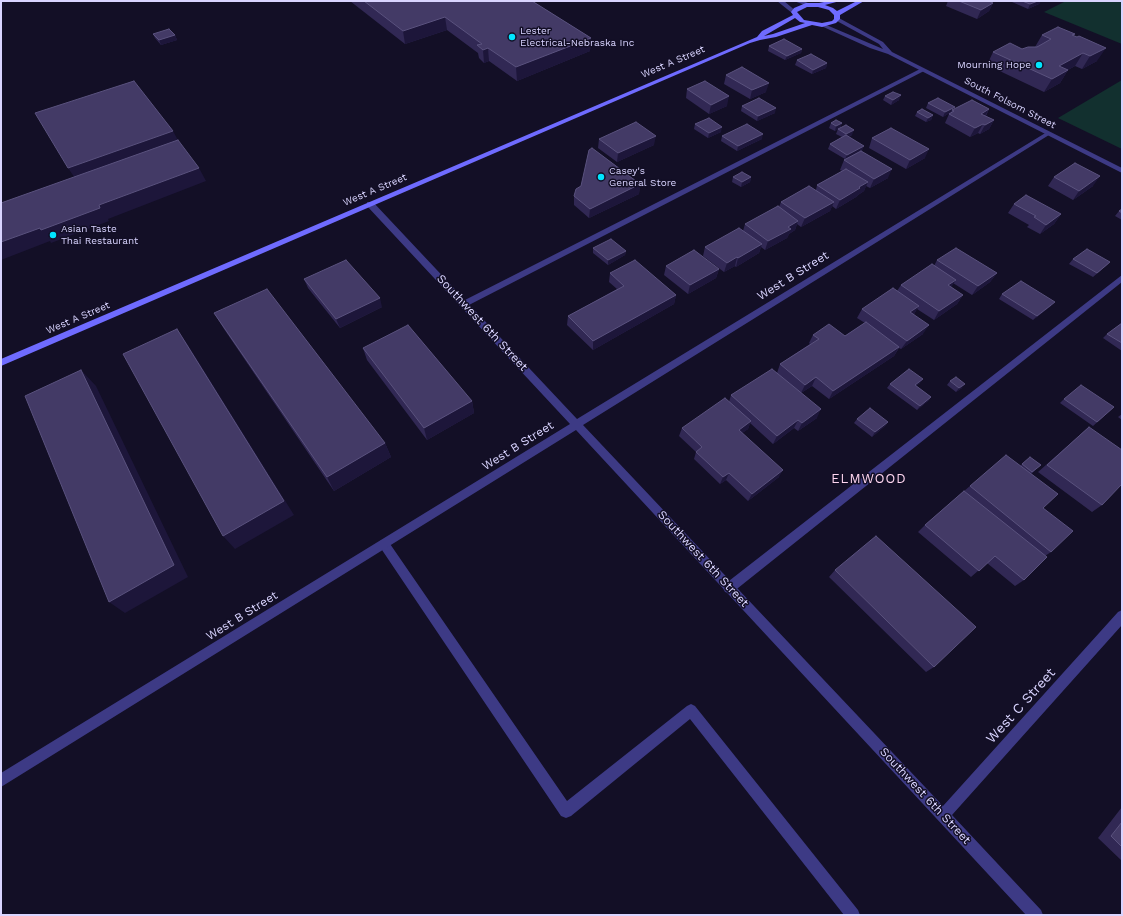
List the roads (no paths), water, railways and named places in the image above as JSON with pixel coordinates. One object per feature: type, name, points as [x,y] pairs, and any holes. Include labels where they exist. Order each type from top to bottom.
[{"type":"main road","points":[[810,5],[819,5],[837,1]]},
{"type":"main road","points":[[795,14],[802,21],[810,24],[829,24],[861,1]]},
{"type":"main road","name":"West A Street","points":[[759,38],[764,32],[795,14],[800,6],[810,5]]},
{"type":"main road","points":[[819,5],[831,9],[837,17]]},
{"type":"main road","name":"West A Street","points":[[1,363],[759,38],[774,36],[800,26],[810,24]]},
{"type":"street","points":[[780,1],[787,5],[795,14]]},
{"type":"street","points":[[798,1],[810,5]]},
{"type":"street","name":"South Folsom Street","points":[[837,17],[881,43],[890,53]]},
{"type":"street","name":"South Folsom Street","points":[[822,25],[872,47],[890,53],[1122,171]]},
{"type":"street","points":[[464,304],[922,70]]},
{"type":"street","name":"West B Street","points":[[1,780],[1047,134]]},
{"type":"street","name":"Southwest 6th Street","points":[[370,204],[1036,915]]},
{"type":"street","points":[[729,588],[1122,278]]},
{"type":"street","points":[[384,544],[566,811],[691,710],[854,915]]},
{"type":"street","name":"West C Street","points":[[943,815],[1122,616]]},
{"type":"place","name":"Lester Electrical-Nebraska Inc","points":[[512,37]]},
{"type":"place","name":"Mourning Hope","points":[[1039,65]]},
{"type":"place","name":"Casey's General Store","points":[[601,177]]},
{"type":"place","name":"Asian Taste Thai Restaurant","points":[[53,235]]},
{"type":"district","name":"ELMWOOD","points":[[869,479]]}]
